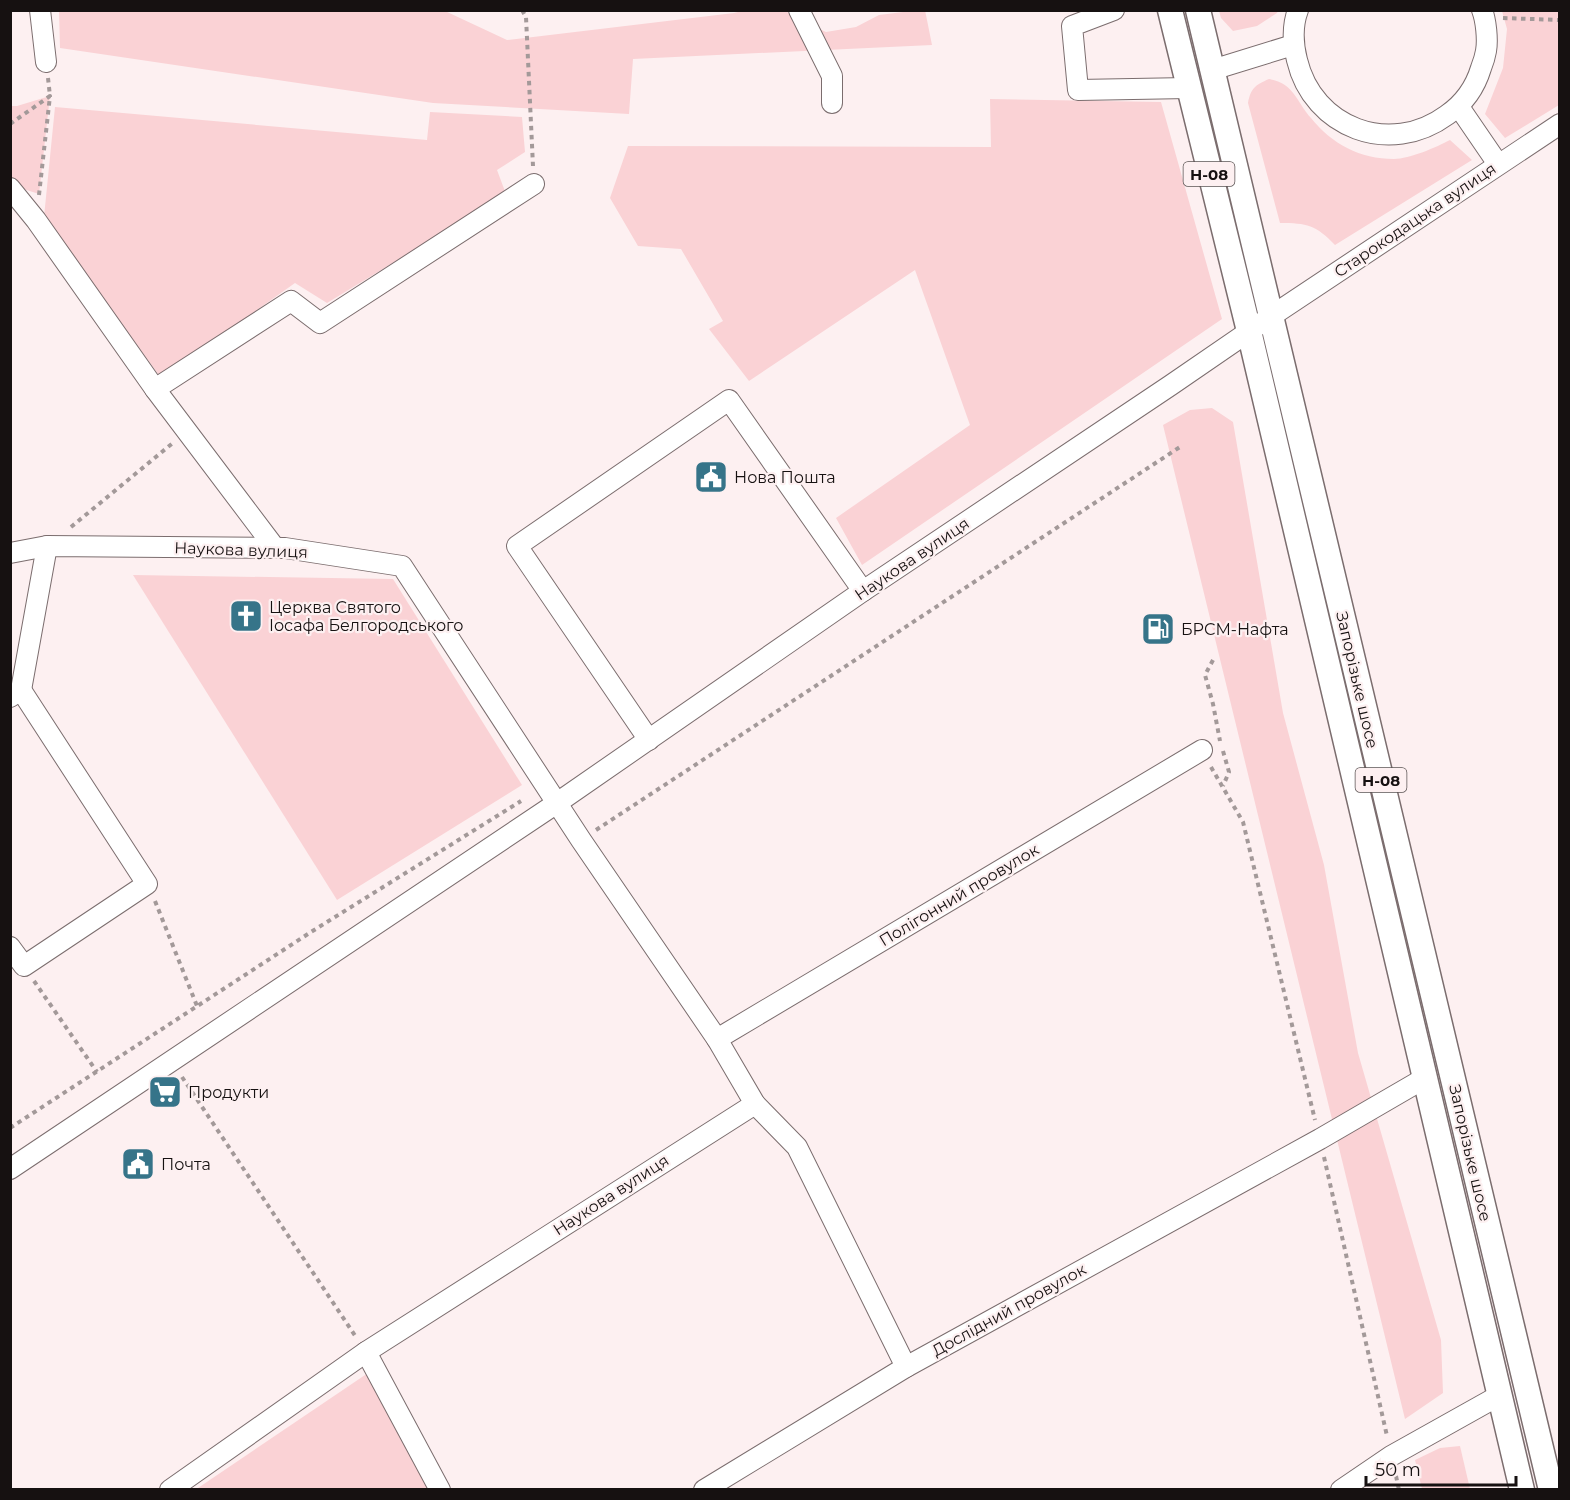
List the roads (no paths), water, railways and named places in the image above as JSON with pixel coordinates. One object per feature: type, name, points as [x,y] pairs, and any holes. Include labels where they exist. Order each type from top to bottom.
[{"type":"main road","name":"Запорізьке шосе","points":[[1170,10],[1249,332],[1522,1490]]},
{"type":"main road","name":"Запорізьке шосе","points":[[1198,10],[1551,1490]]},
{"type":"street","points":[[40,10],[46,62]]},
{"type":"street","points":[[799,10],[832,76],[832,103]]},
{"type":"street","points":[[1114,10],[1072,26],[1078,90],[1188,88]]},
{"type":"street","points":[[1298,10],[1293,45],[1300,76],[1317,103],[1342,123],[1371,134],[1403,135],[1433,125],[1459,107],[1477,80],[1486,50],[1483,14]]},
{"type":"street","points":[[1212,70],[1293,45]]},
{"type":"street","points":[[1459,107],[1498,164]]},
{"type":"street","name":"Старокодацька вулиця","points":[[1270,317],[1560,124]]},
{"type":"street","points":[[155,388],[291,301],[320,323],[534,184]]},
{"type":"street","points":[[10,188],[36,219],[155,388],[275,548]]},
{"type":"street","name":"Наукова вулиця","points":[[10,1169],[557,803],[863,591],[1270,317]]},
{"type":"street","points":[[649,740],[517,546],[729,400],[863,591]]},
{"type":"street","points":[[10,947],[24,966],[147,884],[16,693],[47,546]]},
{"type":"street","name":"Наукова вулиця","points":[[10,552],[47,546],[285,548],[402,566],[580,840],[717,1039],[755,1104],[366,1352],[170,1490]]},
{"type":"street","name":"Полігонний провулок","points":[[717,1039],[1202,750]]},
{"type":"street","name":"Дослідний провулок","points":[[704,1490],[906,1366],[1320,1139],[1425,1078]]},
{"type":"street","points":[[755,1104],[797,1147],[906,1366]]},
{"type":"street","points":[[366,1352],[440,1490]]},
{"type":"street","points":[[1341,1490],[1391,1456],[1500,1395]]},
{"type":"place","name":"Нова Пошта","points":[[711,477]]},
{"type":"place","name":"Церква Святого Іосафа Белгородського","points":[[246,616]]},
{"type":"place","name":"БРСМ-Нафта","points":[[1158,629]]},
{"type":"place","name":"Продукти","points":[[165,1092]]},
{"type":"place","name":"Почта","points":[[138,1164]]}]
